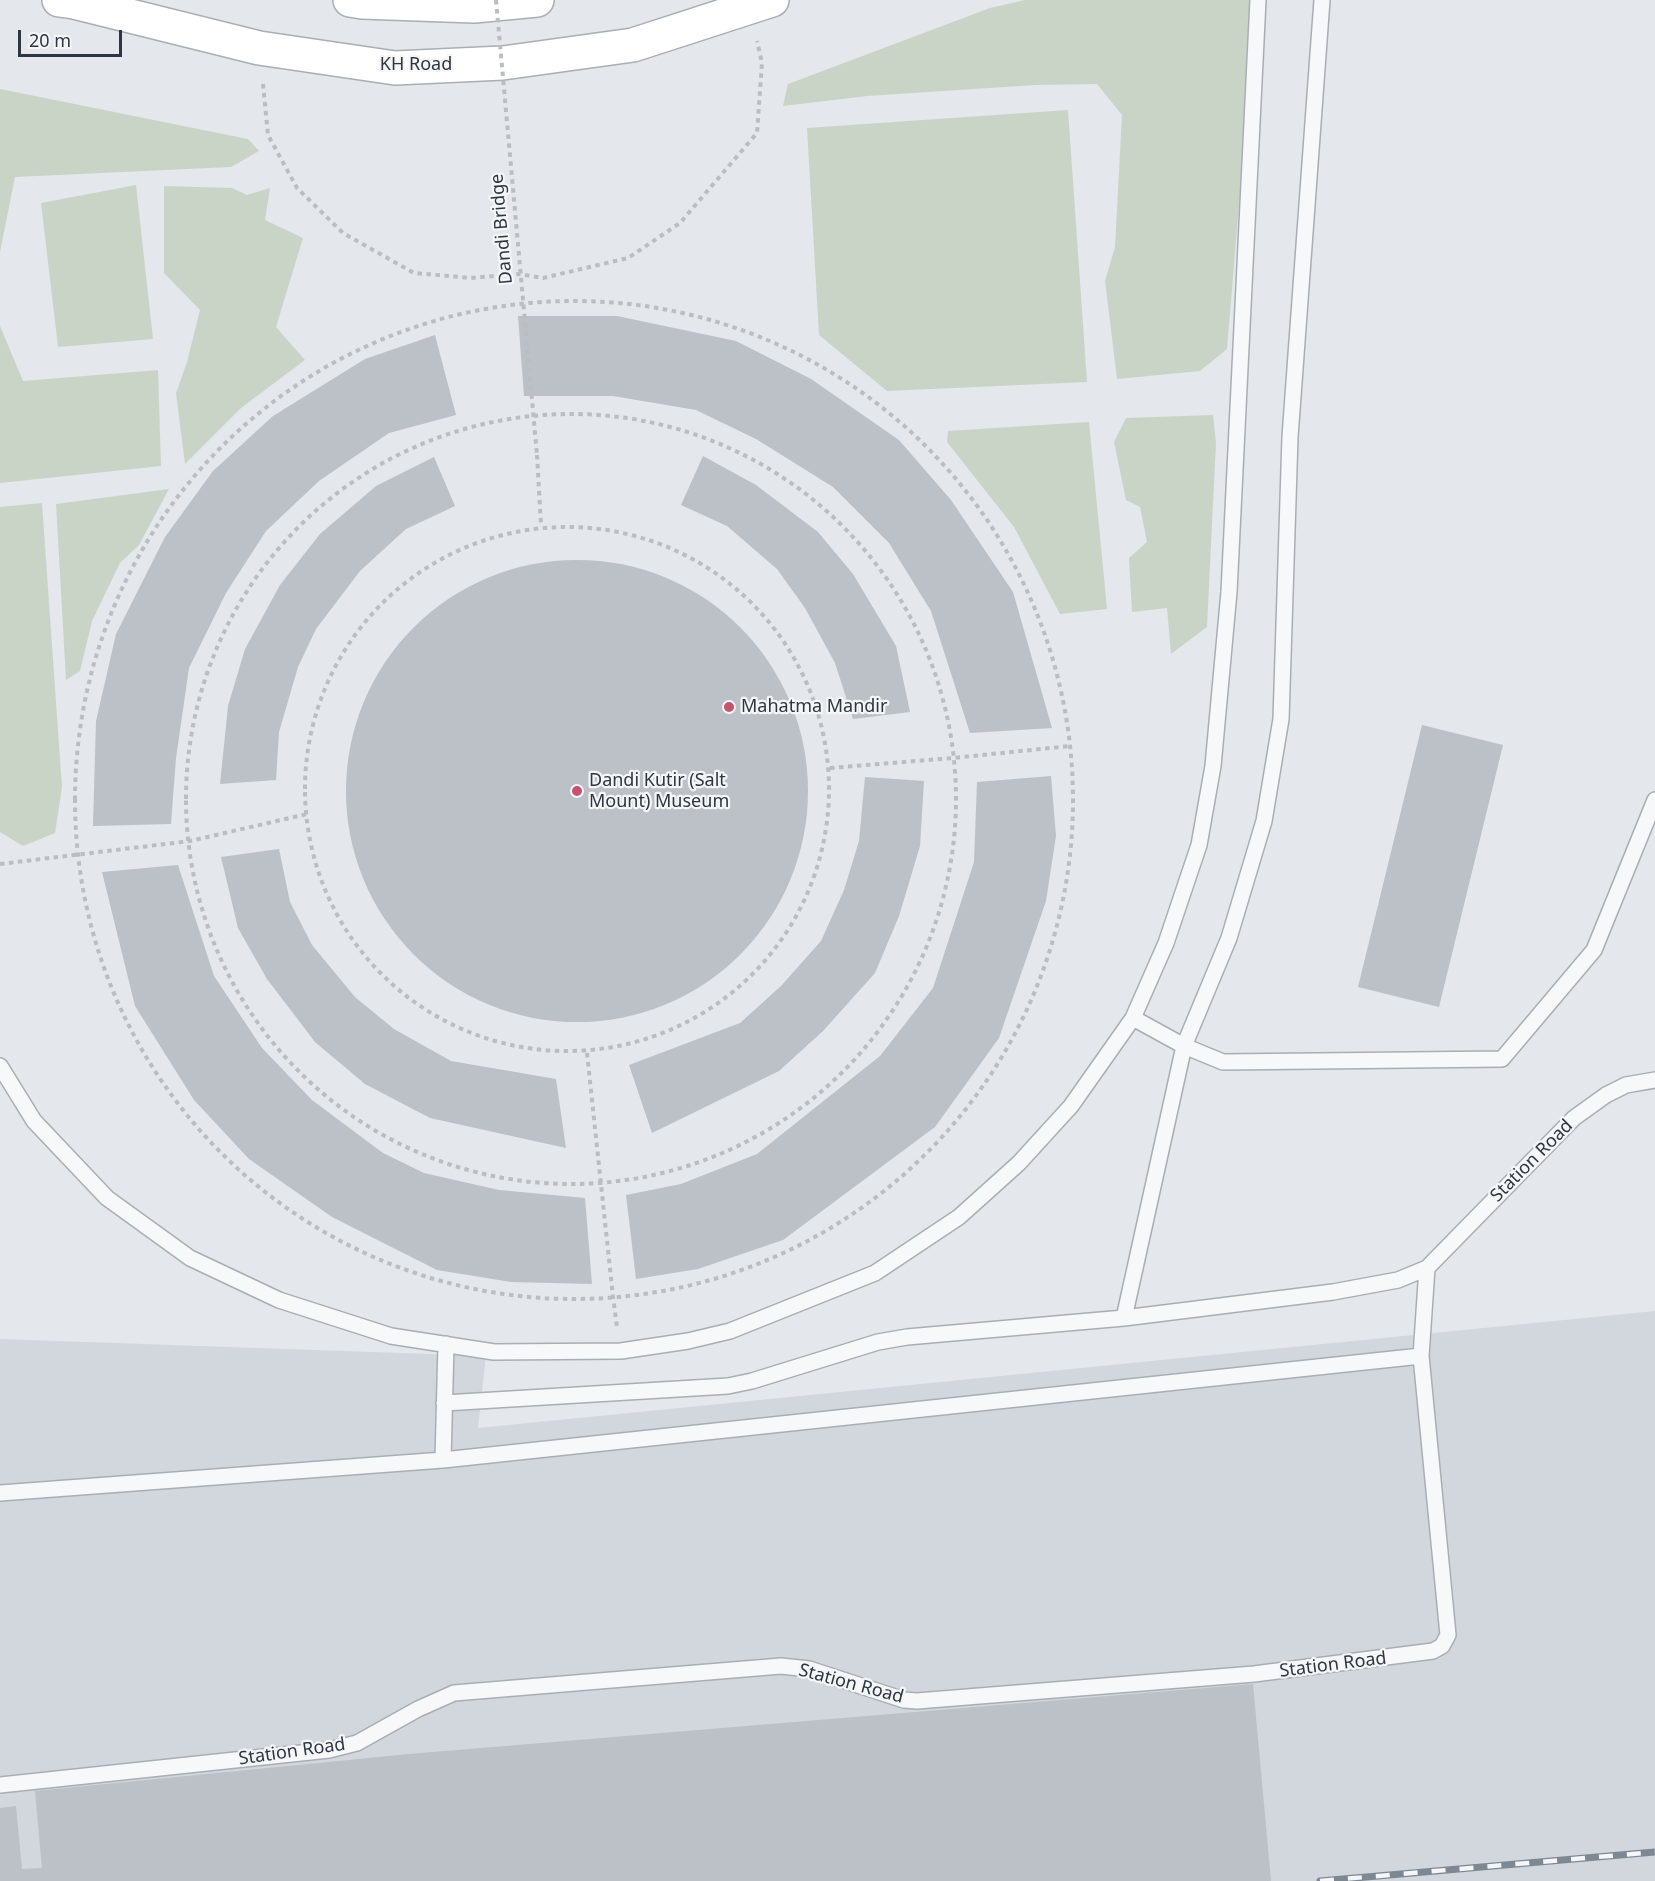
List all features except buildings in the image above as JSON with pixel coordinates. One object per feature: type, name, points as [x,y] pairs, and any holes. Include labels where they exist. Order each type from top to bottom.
[{"type":"main road","name":"KH Road","points":[[58,0],[259,48],[395,68],[503,63],[633,45],[760,4]]},
{"type":"main road","points":[[350,0],[474,6],[537,0]]},
{"type":"lane","points":[[0,1066],[34,1121],[107,1198],[190,1258],[279,1300],[391,1336],[494,1352],[621,1351],[687,1341],[730,1331],[875,1273],[959,1217],[1019,1163],[1071,1106],[1132,1018],[1180,905],[1199,845],[1213,766],[1229,592],[1258,0]]},
{"type":"lane","points":[[1124,1318],[1184,1046],[1229,938],[1261,832],[1281,719],[1290,437],[1322,0]]},
{"type":"lane","points":[[1132,1018],[1184,1046],[1223,1062],[1502,1059],[1594,950],[1655,800]]},
{"type":"lane","name":"Station Road","points":[[444,1403],[728,1386],[752,1381],[878,1342],[907,1337],[1124,1318],[1333,1292],[1398,1280],[1427,1268],[1574,1118],[1606,1095],[1626,1085],[1655,1080]]},
{"type":"lane","name":"Station Road","points":[[0,1785],[329,1750],[357,1743],[418,1709],[453,1693],[781,1666],[810,1669],[904,1700],[917,1701],[1254,1674],[1433,1652],[1442,1646],[1448,1635],[1422,1356],[1427,1268]]},
{"type":"lane","points":[[443,1460],[446,1344]]},
{"type":"lane","points":[[0,1493],[443,1460],[1422,1356]]},
{"type":"path","name":"Dandi Bridge","points":[[496,0],[537,455],[541,525]]},
{"type":"path","points":[[259,48],[268,135],[297,188],[343,233],[414,273],[471,278],[519,274],[543,278],[628,258],[680,223],[757,133],[762,63],[760,4]]},
{"type":"path","points":[[510,300],[663,305],[696,316],[807,355],[931,447],[1021,571],[1070,717],[1072,870],[1029,1017],[948,1139],[834,1232],[699,1289],[553,1303],[408,1275],[279,1206],[173,1102],[103,973],[77,853],[72,828],[85,682],[139,545],[236,426],[363,342],[510,300]]},
{"type":"path","points":[[532,412],[658,421],[776,470],[870,554],[934,663],[959,787],[942,913],[886,1026],[797,1115],[684,1171],[559,1186],[445,1165],[342,1110],[260,1027],[206,924],[184,810],[198,694],[245,588],[321,501],[420,441],[532,412]]},
{"type":"path","points":[[541,525],[625,531],[702,562],[766,616],[810,687],[830,768],[824,851],[793,927],[739,991],[668,1034],[587,1053],[496,1044],[414,1004],[349,939],[311,855],[307,814],[303,764],[327,676],[379,601],[453,549],[541,525]]},
{"type":"path","points":[[830,768],[1070,746]]},
{"type":"path","points":[[0,864],[77,853],[190,842],[307,814]]},
{"type":"path","points":[[587,1053],[613,1297]]},
{"type":"shaded area","points":[[1655,1311],[1655,1881],[0,1881],[0,1339],[486,1356],[478,1428]]},
{"type":"green space","points":[[1025,0],[1256,0],[1227,349],[1200,371],[1117,379],[1105,281],[1115,247],[1122,115],[1097,84],[1035,85],[867,96],[783,106],[788,84],[990,8]]},
{"type":"green space","points":[[0,89],[248,139],[259,151],[231,167],[15,177],[0,252]]},
{"type":"green space","points":[[1068,110],[1087,382],[887,391],[819,335],[807,128]]},
{"type":"green space","points":[[136,185],[153,339],[58,347],[41,203]]},
{"type":"green space","points":[[164,186],[232,188],[247,195],[270,188],[265,220],[303,238],[276,327],[305,360],[241,408],[185,464],[176,393],[187,362],[200,310],[164,273]]},
{"type":"green space","points":[[0,326],[23,381],[158,370],[161,466],[0,483]]},
{"type":"green space","points":[[1213,415],[1216,443],[1207,627],[1171,654],[1167,608],[1132,612],[1129,558],[1147,542],[1140,507],[1126,500],[1114,442],[1126,418]]},
{"type":"green space","points":[[1089,422],[1107,609],[1060,614],[1014,527],[947,442],[948,431]]},
{"type":"green space","points":[[169,489],[139,545],[120,563],[92,621],[80,671],[66,680],[56,504]]},
{"type":"green space","points":[[42,503],[62,787],[55,833],[23,846],[0,832],[0,507]]},
{"type":"railway","points":[[1320,1881],[1655,1852]]},
{"type":"place","name":"Mahatma Mandir","points":[[729,707]]},
{"type":"place","name":"Dandi Kutir (Salt Mount) Museum","points":[[577,791]]}]
